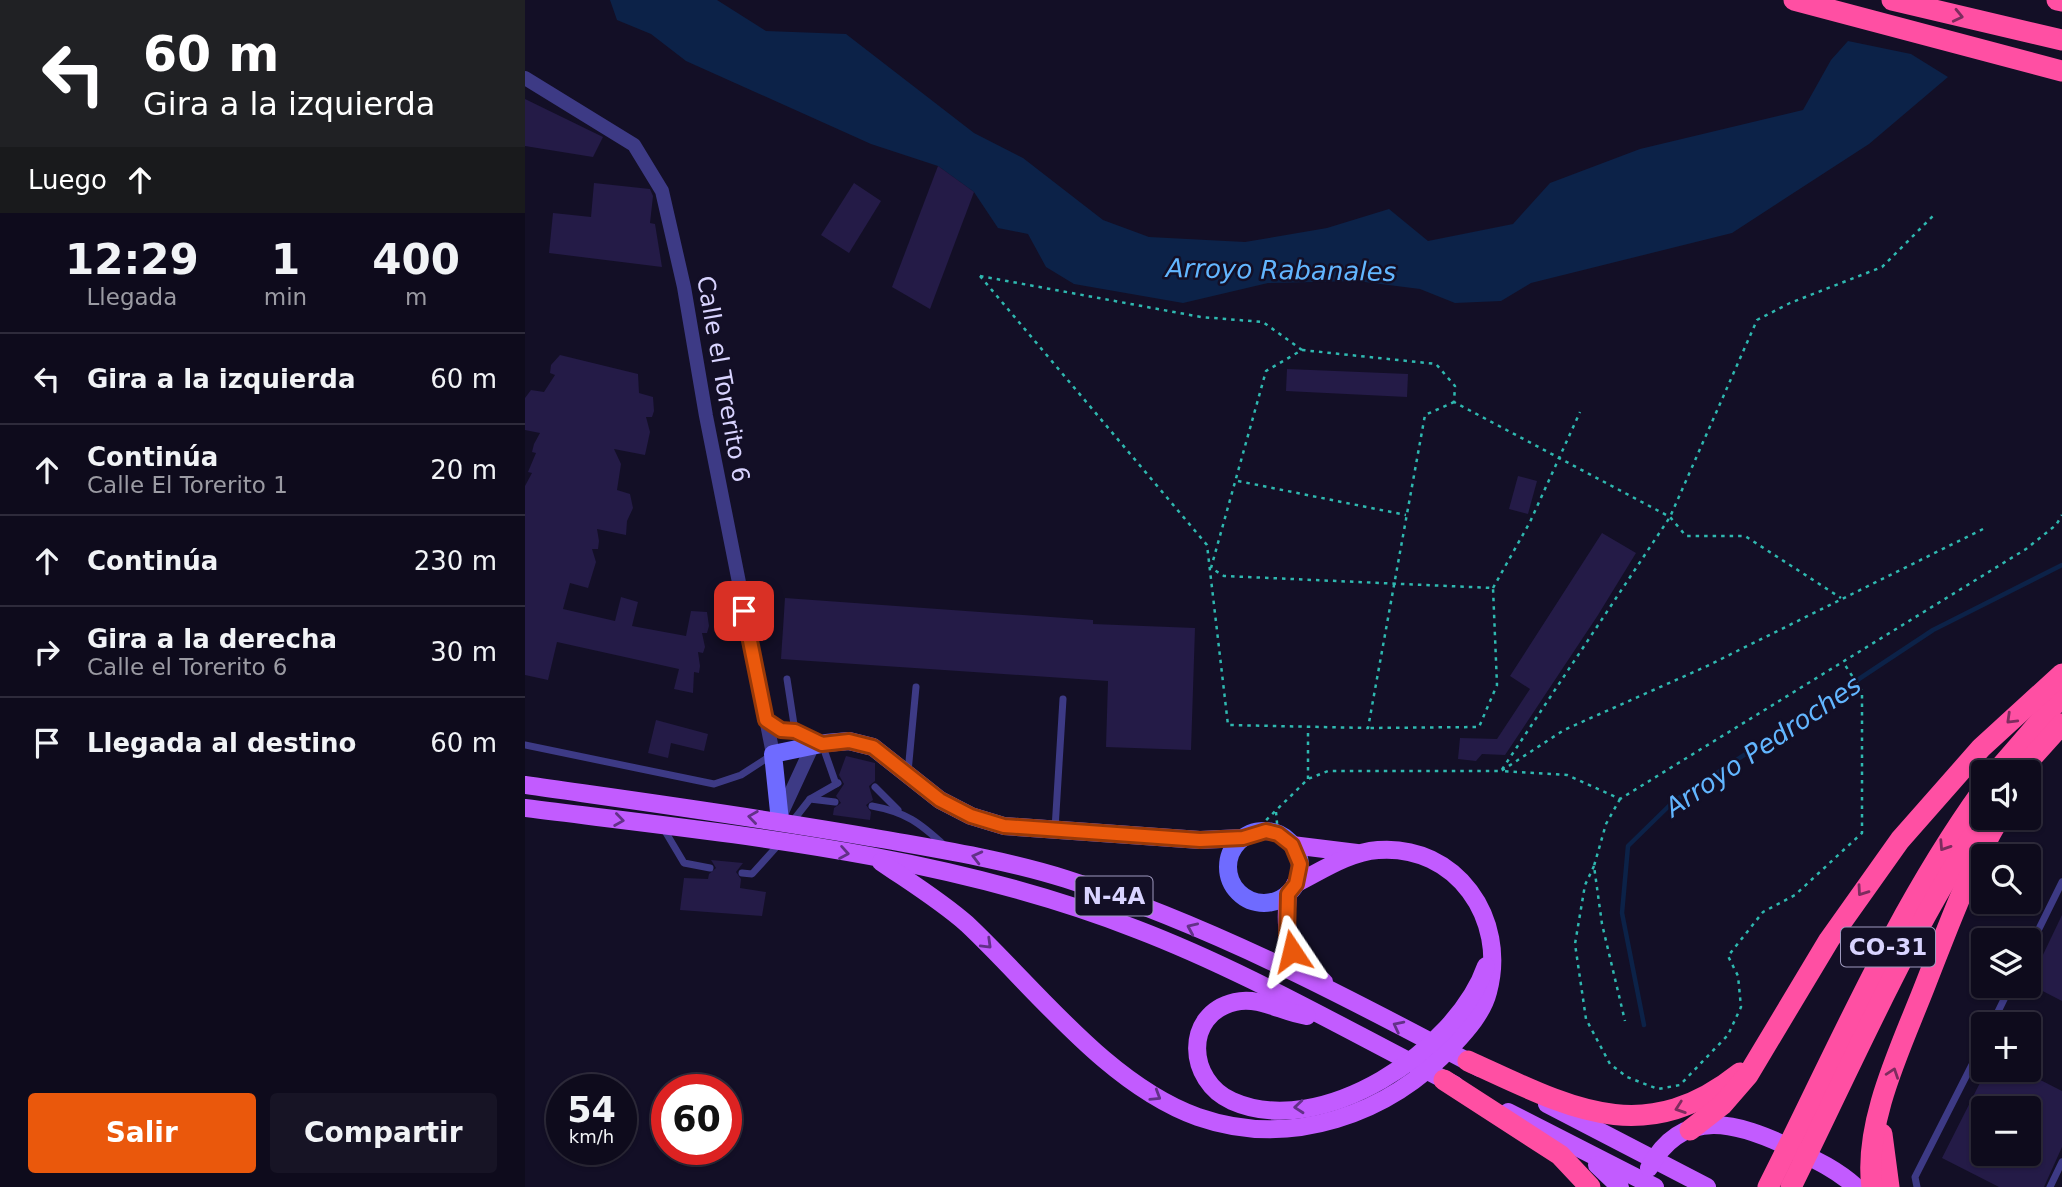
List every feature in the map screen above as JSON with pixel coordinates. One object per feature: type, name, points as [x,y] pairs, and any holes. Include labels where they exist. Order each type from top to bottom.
[{"type":"highway","points":[[1794,0],[2062,69]]},
{"type":"highway","points":[[1892,0],[2062,40]]},
{"type":"highway","points":[[1690,1130],[1728,1100],[1758,1059],[1829,940],[1900,840],[1981,748],[2062,674]]},
{"type":"highway","points":[[2006,760],[2062,696]]},
{"type":"highway","points":[[2030,760],[2062,724]]},
{"type":"highway","points":[[2040,760],[2062,733]]},
{"type":"highway","name":"CO-31","points":[[1791,1187],[1815,1117],[1929,870],[1971,808]]},
{"type":"highway","name":"CO-31","points":[[1768,1187],[1815,1117],[1952,868],[1977,830]]},
{"type":"highway","points":[[1872,1187],[1871,1151],[1883,1103],[1961,895],[1994,830]]},
{"type":"highway","points":[[1468,1062],[1571,1107],[1626,1117],[1658,1115],[1688,1106],[1717,1090],[1758,1059]]},
{"type":"highway","points":[[1444,1080],[1552,1149],[1590,1187]]},
{"type":"highway","points":[[1883,1103],[1882,1135],[1889,1187]]},
{"type":"main road","name":"N-4A","points":[[525,785],[784,819],[950,851],[1063,878],[1132,902],[1345,1000],[1653,1160]]},
{"type":"main road","name":"N-4A","points":[[525,808],[781,842],[967,875],[1137,929],[1328,1019],[1646,1185]]},
{"type":"main road","points":[[875,858],[964,922],[1085,1041],[1155,1096],[1198,1117],[1245,1127],[1293,1128],[1340,1119],[1383,1100],[1440,1059],[1477,1000],[1491,949],[1487,923],[1474,893],[1447,866],[1400,850],[1360,853],[1285,839]]},
{"type":"main road","points":[[1345,1000],[1304,966],[1292,951],[1287,936],[1292,889],[1360,853]]},
{"type":"main road","points":[[1328,1019],[1291,1014],[1247,1000],[1225,1005],[1211,1015],[1202,1027],[1196,1047],[1201,1073],[1208,1084],[1232,1101],[1269,1108],[1311,1106],[1365,1090],[1395,1073],[1477,1000]]},
{"type":"main road","points":[[1646,1185],[1653,1160],[1671,1141],[1690,1130],[1723,1124],[1748,1128],[1828,1166],[1856,1187]]},
{"type":"main road","points":[[1563,1140],[1600,1167],[1620,1187]]},
{"type":"main road","points":[[1653,1160],[1707,1187]]},
{"type":"street","name":"Calle el Torerito 6","points":[[525,78],[634,145],[662,191],[684,287],[708,429],[773,754]]},
{"type":"street","points":[[766,720],[781,730],[795,731],[817,745]]},
{"type":"street","points":[[784,819],[773,754],[849,741],[873,747],[908,776],[971,816],[1004,826],[1200,840],[1248,835],[1285,839],[1300,864],[1292,889],[1268,903],[1247,899],[1232,883],[1228,862],[1231,852],[1248,835]]},
{"type":"street","points":[[784,819],[817,745]]},
{"type":"street","points":[[1200,840],[1228,862]]},
{"type":"lane","points":[[787,679],[795,731]]},
{"type":"lane","points":[[908,776],[916,687]]},
{"type":"lane","points":[[1055,830],[1063,699]]},
{"type":"lane","points":[[525,745],[714,784],[741,775],[773,754]]},
{"type":"lane","points":[[784,819],[837,783],[817,745]]},
{"type":"lane","points":[[874,787],[898,811],[922,826],[950,851]]},
{"type":"lane","points":[[810,799],[835,802]]},
{"type":"lane","points":[[872,806],[898,811]]},
{"type":"lane","points":[[661,826],[684,863],[710,868]]},
{"type":"lane","points":[[742,873],[752,874],[781,842]]},
{"type":"lane","points":[[2039,928],[2062,882]]},
{"type":"lane","points":[[1917,1187],[1916,1175],[1971,1067]]},
{"type":"lane","points":[[2050,1187],[2062,1162]]},
{"type":"path","points":[[1501,771],[1670,517],[1758,320],[1790,303],[1882,267],[1933,216]]},
{"type":"path","points":[[1454,402],[1455,386],[1436,364],[1302,350],[1263,322],[1201,317],[980,276],[1207,545],[1228,725],[1308,729],[1479,727],[1497,685],[1493,588],[1530,522],[1580,412]]},
{"type":"path","points":[[1211,568],[1266,371],[1302,350]]},
{"type":"path","points":[[1454,402],[1558,460],[1670,517],[1686,536],[1745,536],[1841,598]]},
{"type":"path","points":[[1368,728],[1425,415],[1454,402]]},
{"type":"path","points":[[1237,481],[1406,515]]},
{"type":"path","points":[[1843,662],[1861,691],[1862,833],[1795,895],[1763,912],[1728,956],[1738,976],[1741,1007],[1728,1035],[1680,1085],[1658,1088],[1627,1077],[1611,1064],[1586,1019],[1575,944],[1585,885],[1594,866],[1606,824],[1620,799],[2026,549],[2056,525],[2062,515]]},
{"type":"path","points":[[1501,771],[1564,730],[1705,667],[1983,529]]},
{"type":"path","points":[[1211,568],[1224,576],[1493,588]]},
{"type":"path","points":[[1308,729],[1308,779]]},
{"type":"path","points":[[1248,835],[1276,812],[1308,779],[1328,772],[1501,771],[1567,775],[1620,799]]},
{"type":"path","points":[[1276,812],[1285,839]]},
{"type":"path","points":[[1594,866],[1602,924],[1625,1021]]},
{"type":"water","name":"Arroyo Rabanales","points":[[610,0],[717,0],[766,31],[846,34],[974,133],[1023,158],[1103,220],[1149,237],[1245,242],[1327,228],[1389,209],[1428,241],[1513,224],[1550,183],[1640,149],[1803,110],[1831,60],[1848,41],[1911,54],[1948,77],[1869,144],[1732,233],[1531,283],[1501,301],[1455,303],[1420,289],[1357,281],[1268,283],[1183,303],[1074,284],[1046,267],[1028,234],[998,228],[974,192],[938,166],[871,144],[686,61],[651,34],[617,20]]},
{"type":"building","points":[[525,99],[603,137],[593,157],[525,146]]},
{"type":"building","points":[[938,166],[974,192],[930,309],[892,287]]},
{"type":"building","points":[[594,183],[650,189],[653,196],[650,223],[655,224],[662,267],[549,253],[553,213],[591,217]]},
{"type":"building","points":[[854,183],[881,201],[849,253],[821,235]]},
{"type":"building","points":[[560,355],[638,374],[639,393],[653,397],[654,411],[652,417],[646,417],[650,432],[645,455],[614,449],[621,464],[617,490],[630,494],[633,508],[627,521],[626,535],[597,529],[598,549],[592,549],[596,562],[588,588],[570,583],[563,609],[615,621],[621,597],[638,602],[632,626],[686,636],[691,611],[707,612],[709,626],[707,633],[702,633],[705,647],[703,653],[698,652],[700,666],[699,673],[694,672],[693,693],[674,689],[679,669],[557,642],[548,680],[525,675],[525,486],[532,473],[528,472],[536,453],[532,452],[540,433],[525,430],[525,398],[531,390],[544,392],[555,375],[550,373],[551,365]]},
{"type":"building","points":[[1287,369],[1408,374],[1407,397],[1286,391]]},
{"type":"building","points":[[1518,476],[1537,481],[1528,514],[1509,509]]},
{"type":"building","points":[[1602,533],[1636,553],[1598,615],[1505,755],[1482,754],[1476,761],[1458,759],[1460,738],[1497,739],[1530,689],[1510,676]]},
{"type":"building","points":[[785,598],[1093,620],[1093,624],[1195,628],[1191,750],[1106,747],[1108,681],[781,659]]},
{"type":"building","points":[[656,720],[708,734],[704,751],[671,743],[668,758],[648,753]]},
{"type":"building","points":[[846,756],[875,763],[875,781],[869,786],[873,800],[866,805],[871,812],[870,820],[833,815],[834,808],[841,803],[836,796],[844,784],[839,775]]},
{"type":"building","points":[[711,860],[743,863],[736,872],[741,879],[740,888],[766,892],[762,916],[680,910],[684,878],[708,879],[709,874],[716,868]]},
{"type":"building","points":[[2062,915],[2062,1001],[2041,990],[2041,959]]},
{"type":"building","points":[[2041,1080],[2062,1091],[2062,1147],[2044,1187],[1999,1187],[1942,1158],[1971,1101],[1971,1166],[2041,1166],[2041,1096],[1973,1096],[1980,1082]]},
{"type":"waterway","name":"Arroyo Pedroches","points":[[1644,1025],[1622,913],[1628,846],[1673,802],[1933,630],[2062,565]]},
{"type":"route","points":[[744,611],[766,720],[781,730],[795,731],[822,744],[849,741],[873,747],[940,800],[971,816],[1004,826],[1093,834],[1179,836],[1200,840],[1243,838],[1254,832],[1266,831],[1278,834],[1292,845],[1300,864],[1296,884],[1288,894],[1287,936],[1292,951]]}]
